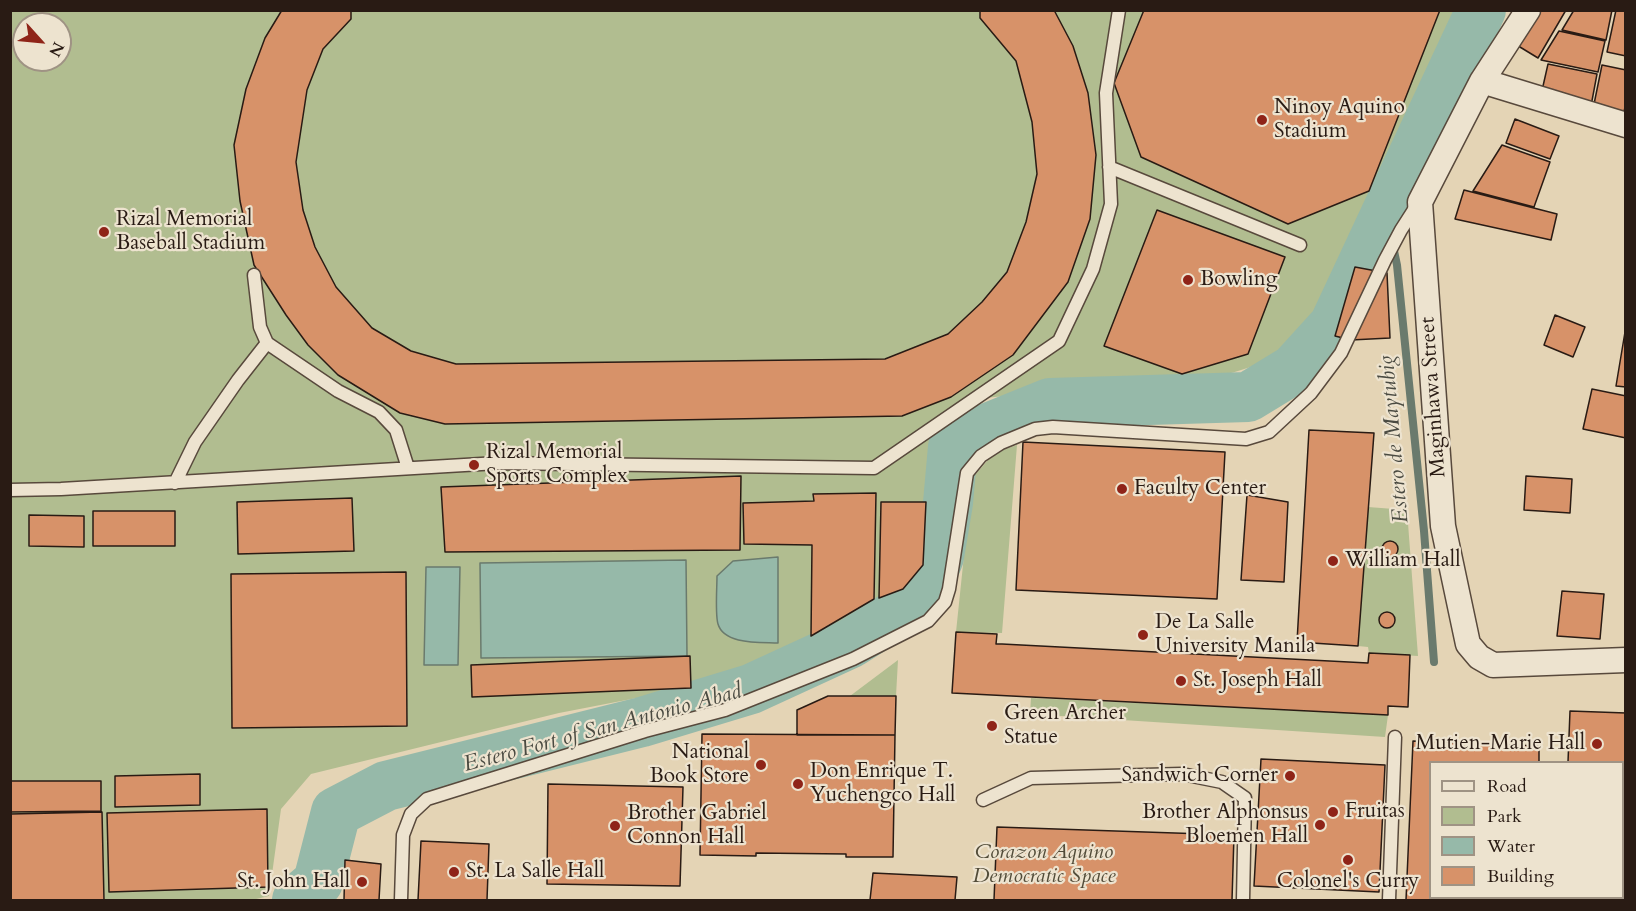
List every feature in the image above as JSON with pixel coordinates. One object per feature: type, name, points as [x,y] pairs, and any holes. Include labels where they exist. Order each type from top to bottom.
[{"type":"street","points":[[1420,202],[1482,81],[1527,10]]},
{"type":"street","points":[[1482,81],[1626,125]]},
{"type":"street","name":"Maginhawa Street","points":[[1420,202],[1443,526],[1468,644],[1479,657],[1493,664],[1626,660]]},
{"type":"lane","points":[[10,490],[175,483],[498,463],[874,468],[1059,341],[1094,269],[1111,204],[1106,93],[1119,10]]},
{"type":"lane","points":[[1109,167],[1300,245]]},
{"type":"lane","points":[[400,900],[403,835],[411,814],[427,799],[645,731],[725,710],[853,659],[928,621],[945,602],[950,589],[967,473],[981,456],[1001,443],[1035,429],[1053,427],[1246,439],[1269,432],[1311,393],[1341,353],[1385,260],[1401,230],[1420,202]]},
{"type":"lane","points":[[254,275],[260,327],[267,343],[338,391],[379,411],[396,430],[408,468]]},
{"type":"lane","points":[[175,483],[195,442],[267,343]]},
{"type":"lane","points":[[1389,900],[1395,737]]},
{"type":"lane","points":[[983,800],[1030,778],[1182,774],[1222,782],[1245,798],[1243,900]]},
{"type":"green space","name":"Rizal Memorial Sports Complex","points":[[10,11],[1460,11],[1321,308],[1276,359],[1222,376],[984,398],[951,420],[939,445],[937,485],[925,582],[735,679],[559,713],[311,774],[281,809],[269,896],[252,900],[11,900]]},
{"type":"green space","points":[[1017,445],[1002,633],[956,632],[970,498],[975,475],[988,460],[1003,450]]},
{"type":"green space","points":[[1368,507],[1407,510],[1418,656],[1369,653],[1368,647],[1358,646]]},
{"type":"green space","points":[[898,660],[896,696],[850,696]]},
{"type":"green space","points":[[1031,698],[1388,715],[1385,737],[1030,714]]},
{"type":"water","points":[[778,557],[778,643],[744,641],[728,636],[722,631],[717,620],[717,576],[733,561]]},
{"type":"water","points":[[686,560],[687,656],[481,658],[480,563]]},
{"type":"water","points":[[426,567],[460,567],[458,665],[424,665]]},
{"type":"building","points":[[282,10],[351,10],[351,19],[323,49],[307,90],[296,162],[303,210],[315,247],[336,287],[372,328],[411,351],[456,364],[885,359],[948,334],[982,302],[1007,272],[1026,222],[1037,174],[1032,122],[1016,61],[980,18],[980,10],[1054,10],[1073,46],[1088,93],[1096,155],[1090,219],[1068,282],[1013,355],[951,397],[902,416],[445,424],[400,413],[338,375],[308,345],[254,265],[240,201],[234,145],[246,89],[265,38]]},
{"type":"building","name":"Ninoy Aquino Stadium","points":[[1144,10],[1440,10],[1369,191],[1288,224],[1141,157],[1114,83]]},
{"type":"building","points":[[1535,10],[1566,10],[1538,58],[1515,44]]},
{"type":"building","points":[[1574,10],[1612,10],[1606,40],[1562,30]]},
{"type":"building","points":[[1616,10],[1626,10],[1626,56],[1607,52]]},
{"type":"building","points":[[1559,31],[1605,41],[1598,72],[1541,60]]},
{"type":"building","points":[[1548,64],[1597,74],[1591,106],[1541,95]]},
{"type":"building","points":[[1602,65],[1626,70],[1626,103],[1623,116],[1593,109]]},
{"type":"building","points":[[1515,119],[1559,136],[1550,159],[1506,143]]},
{"type":"building","points":[[1502,145],[1550,162],[1534,207],[1473,191]]},
{"type":"building","points":[[1464,190],[1557,214],[1551,240],[1455,219]]},
{"type":"building","points":[[1157,210],[1285,257],[1248,354],[1182,374],[1104,346]]},
{"type":"building","points":[[1355,267],[1387,273],[1390,338],[1351,340],[1335,336]]},
{"type":"building","points":[[1555,315],[1585,327],[1573,357],[1544,345]]},
{"type":"building","points":[[1626,332],[1626,387],[1616,386]]},
{"type":"building","points":[[1592,389],[1626,396],[1626,438],[1583,429]]},
{"type":"building","name":"William Hall","points":[[1309,430],[1374,433],[1358,646],[1297,642]]},
{"type":"building","name":"Faculty Center","points":[[1023,442],[1225,452],[1217,599],[1016,590]]},
{"type":"building","points":[[741,476],[740,550],[445,552],[441,487]]},
{"type":"building","points":[[1526,476],[1572,479],[1570,513],[1524,510]]},
{"type":"building","points":[[876,493],[874,599],[811,636],[812,545],[744,544],[743,503],[814,501],[813,494]]},
{"type":"building","points":[[1247,495],[1288,502],[1284,582],[1241,580]]},
{"type":"building","points":[[352,498],[354,551],[238,554],[237,502]]},
{"type":"building","points":[[881,502],[926,502],[923,565],[903,589],[879,598]]},
{"type":"building","points":[[93,511],[175,511],[175,546],[93,546]]},
{"type":"building","points":[[29,515],[84,516],[84,547],[29,546]]},
{"type":"building","points":[[1390,541],[1398,549],[1390,557],[1382,549]]},
{"type":"building","points":[[406,572],[407,726],[232,728],[231,574]]},
{"type":"building","points":[[1562,591],[1604,594],[1600,639],[1557,636]]},
{"type":"building","points":[[1387,612],[1395,620],[1387,628],[1379,620]]},
{"type":"building","name":"St. Joseph Hall","points":[[956,632],[997,634],[996,644],[1368,663],[1369,653],[1410,655],[1408,707],[1388,706],[1388,715],[952,693]]},
{"type":"building","points":[[690,656],[691,688],[472,697],[471,665]]},
{"type":"building","points":[[828,696],[896,696],[895,735],[797,735],[797,710]]},
{"type":"building","name":"Mutien-Marie Hall","points":[[1570,711],[1626,713],[1626,801],[1624,800],[1624,761],[1568,761]]},
{"type":"building","name":"Don Enrique T. Yuchengco Hall","points":[[702,734],[895,735],[893,857],[756,853],[756,856],[700,855]]},
{"type":"building","points":[[1413,741],[1539,746],[1539,761],[1429,761],[1429,899],[1462,900],[1406,900]]},
{"type":"building","name":"Brother Alphonsus Bloemen Hall","points":[[1261,759],[1385,765],[1379,892],[1254,886]]},
{"type":"building","points":[[200,774],[200,805],[115,807],[115,776]]},
{"type":"building","points":[[10,781],[101,781],[101,811],[10,812]]},
{"type":"building","name":"Brother Gabriel Connon Hall","points":[[548,784],[683,787],[680,886],[547,884]]},
{"type":"building","points":[[1624,808],[1626,808],[1626,886],[1624,886]]},
{"type":"building","points":[[267,809],[268,887],[109,892],[107,813]]},
{"type":"building","points":[[102,812],[104,900],[10,900],[10,814]]},
{"type":"building","name":"Corazon Aquino Democratic Space","points":[[997,827],[1234,835],[1232,900],[994,900]]},
{"type":"building","name":"St. La Salle Hall","points":[[421,841],[489,844],[487,900],[418,900]]},
{"type":"building","name":"St. John Hall","points":[[345,860],[381,864],[379,900],[344,900]]},
{"type":"building","points":[[873,873],[957,877],[955,900],[870,900]]},
{"type":"building","points":[[1478,899],[1533,899],[1533,900]]},
{"type":"waterway","name":"Estero Fort of San Antonio Abad","points":[[297,900],[318,882],[336,812],[386,786],[642,722],[751,689],[851,643],[911,605],[925,592],[939,557],[948,503],[953,447],[983,430],[1050,403],[1248,397],[1294,369],[1334,325],[1481,10]]},
{"type":"waterway","name":"Estero de Maytubig","points":[[1386,213],[1397,265],[1424,531],[1434,662]]},
{"type":"place","name":"Ninoy Aquino Stadium","points":[[1262,120]]},
{"type":"place","name":"Rizal Memorial Baseball Stadium","points":[[104,232]]},
{"type":"place","name":"Bowling","points":[[1188,280]]},
{"type":"place","name":"Rizal Memorial Sports Complex","points":[[474,465]]},
{"type":"place","name":"Faculty Center","points":[[1122,489]]},
{"type":"place","name":"William Hall","points":[[1333,561]]},
{"type":"place","name":"De La Salle University Manila","points":[[1143,635]]},
{"type":"place","name":"St. Joseph Hall","points":[[1181,681]]},
{"type":"place","name":"Green Archer Statue","points":[[992,726]]},
{"type":"place","name":"Mutien-Marie Hall","points":[[1597,744]]},
{"type":"place","name":"National Book Store","points":[[761,765]]},
{"type":"place","name":"Sandwich Corner","points":[[1290,776]]},
{"type":"place","name":"Don Enrique T. Yuchengco Hall","points":[[798,784]]},
{"type":"place","name":"Fruitas","points":[[1333,812]]},
{"type":"place","name":"Brother Alphonsus Bloemen Hall","points":[[1320,825]]},
{"type":"place","name":"Brother Gabriel Connon Hall","points":[[615,826]]},
{"type":"place","name":"Colonel's Curry","points":[[1348,860]]},
{"type":"place","name":"St. La Salle Hall","points":[[454,872]]},
{"type":"place","name":"St. John Hall","points":[[362,882]]}]
